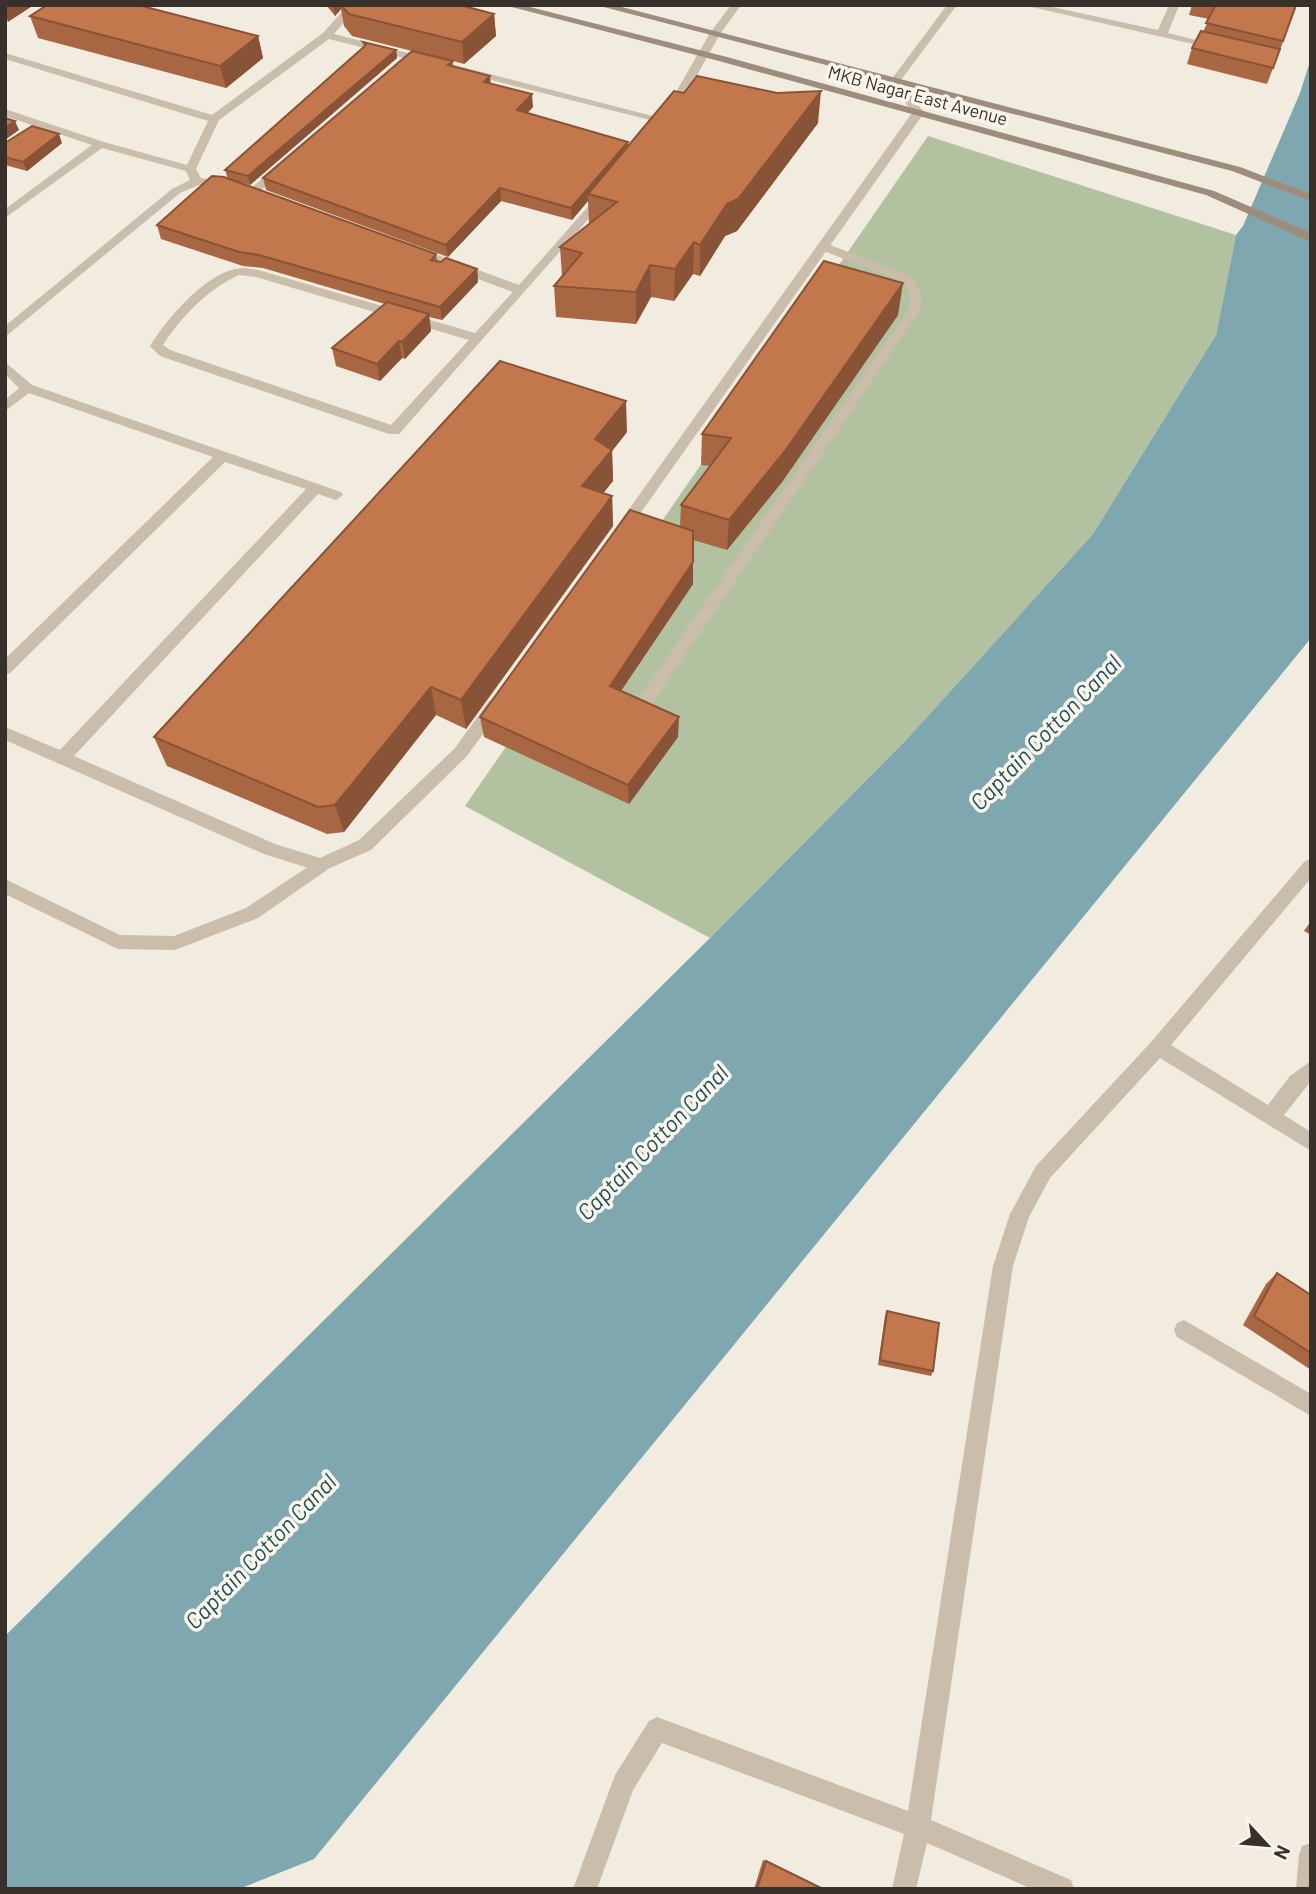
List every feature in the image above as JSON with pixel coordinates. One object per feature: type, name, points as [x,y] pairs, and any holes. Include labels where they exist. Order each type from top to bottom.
[{"type":"main road","name":"MKB Nagar East Avenue","points":[[509,5],[704,54],[1210,193],[1311,238]]},
{"type":"main road","points":[[601,5],[1236,169],[1311,198]]},
{"type":"street","points":[[190,169],[212,128],[214,118],[327,35],[354,5]]},
{"type":"street","points":[[327,35],[412,55],[663,125],[715,33],[736,5]]},
{"type":"street","points":[[615,538],[918,113],[896,80],[952,5]]},
{"type":"street","points":[[1028,5],[1227,48]]},
{"type":"street","points":[[1162,34],[1174,5]]},
{"type":"street","points":[[401,64],[412,55]]},
{"type":"street","points":[[5,56],[214,118]]},
{"type":"street","points":[[5,112],[100,144],[190,169],[197,181]]},
{"type":"street","points":[[23,135],[41,122]]},
{"type":"street","points":[[5,215],[100,144]]},
{"type":"street","points":[[253,192],[295,155]]},
{"type":"street","points":[[5,333],[176,191],[197,181],[221,183],[266,197]]},
{"type":"street","points":[[478,338],[258,274],[239,271],[221,278],[163,334],[156,346],[164,353],[394,431],[545,264],[608,190]]},
{"type":"street","points":[[646,700],[915,309],[916,294],[907,279],[825,247]]},
{"type":"street","points":[[406,248],[520,290]]},
{"type":"street","points":[[5,366],[27,388],[336,495]]},
{"type":"street","points":[[5,407],[27,388]]},
{"type":"street","points":[[5,669],[223,456]]},
{"type":"street","points":[[62,758],[315,488]]},
{"type":"street","points":[[5,886],[117,942],[175,943],[252,913],[321,865],[365,845],[461,752],[501,695]]},
{"type":"street","points":[[5,733],[270,849],[321,865]]},
{"type":"street","points":[[904,1889],[918,1827],[1003,1266],[1020,1214],[1043,1172],[1158,1047],[1311,866]]},
{"type":"street","points":[[1158,1047],[1311,1142]]},
{"type":"street","points":[[1271,1117],[1297,1082],[1311,1069]]},
{"type":"street","points":[[1184,1330],[1311,1406]]},
{"type":"street","points":[[585,1889],[623,1783],[657,1728],[918,1827],[1062,1889]]},
{"type":"street","points":[[1308,1889],[1311,1855]]},
{"type":"green space","points":[[928,136],[1236,235],[1216,335],[1093,534],[907,739],[710,938],[465,806]]},
{"type":"water","name":"Captain Cotton Canal","points":[[1311,58],[1311,638],[314,1859],[239,1889],[5,1889],[5,1636],[710,938],[907,739],[1093,534],[1216,335],[1236,235],[1243,226],[1300,93]]},
{"type":"building","points":[[47,5],[138,5],[258,36],[220,66],[30,16]]},
{"type":"building","points":[[341,5],[460,5],[494,14],[462,42],[349,14]]},
{"type":"building","points":[[1216,5],[1296,5],[1283,41],[1206,23]]},
{"type":"building","points":[[1201,31],[1280,49],[1273,68],[1192,48]]},
{"type":"building","points":[[363,42],[396,50],[248,176],[225,170],[366,45]]},
{"type":"building","points":[[412,51],[453,61],[448,65],[490,76],[484,82],[532,94],[517,110],[628,142],[571,208],[500,188],[446,245],[263,178]]},
{"type":"building","points":[[697,76],[777,93],[821,91],[738,199],[727,204],[700,245],[694,242],[675,269],[650,265],[636,292],[554,286],[582,253],[560,247],[617,202],[588,194],[674,91],[684,93]]},
{"type":"building","points":[[5,118],[15,121],[5,128]]},
{"type":"building","points":[[32,126],[59,134],[23,162],[5,157],[5,143]]},
{"type":"building","points":[[212,176],[224,177],[436,254],[431,260],[441,262],[446,258],[477,269],[440,307],[259,255],[239,252],[157,225]]},
{"type":"building","points":[[824,261],[903,283],[785,451],[729,520],[681,505],[731,438],[702,434]]},
{"type":"building","points":[[387,302],[429,314],[377,364],[332,348]]},
{"type":"building","points":[[500,361],[626,401],[595,439],[612,450],[582,486],[612,496],[461,700],[431,687],[335,805],[318,807],[154,737]]},
{"type":"building","points":[[630,510],[693,531],[693,562],[610,686],[679,717],[628,785],[480,717]]},
{"type":"building","points":[[1277,1273],[1311,1295],[1311,1353],[1254,1316]]},
{"type":"building","points":[[887,1311],[939,1323],[933,1371],[880,1360]]},
{"type":"building","points":[[766,1861],[823,1889],[757,1889]]}]
